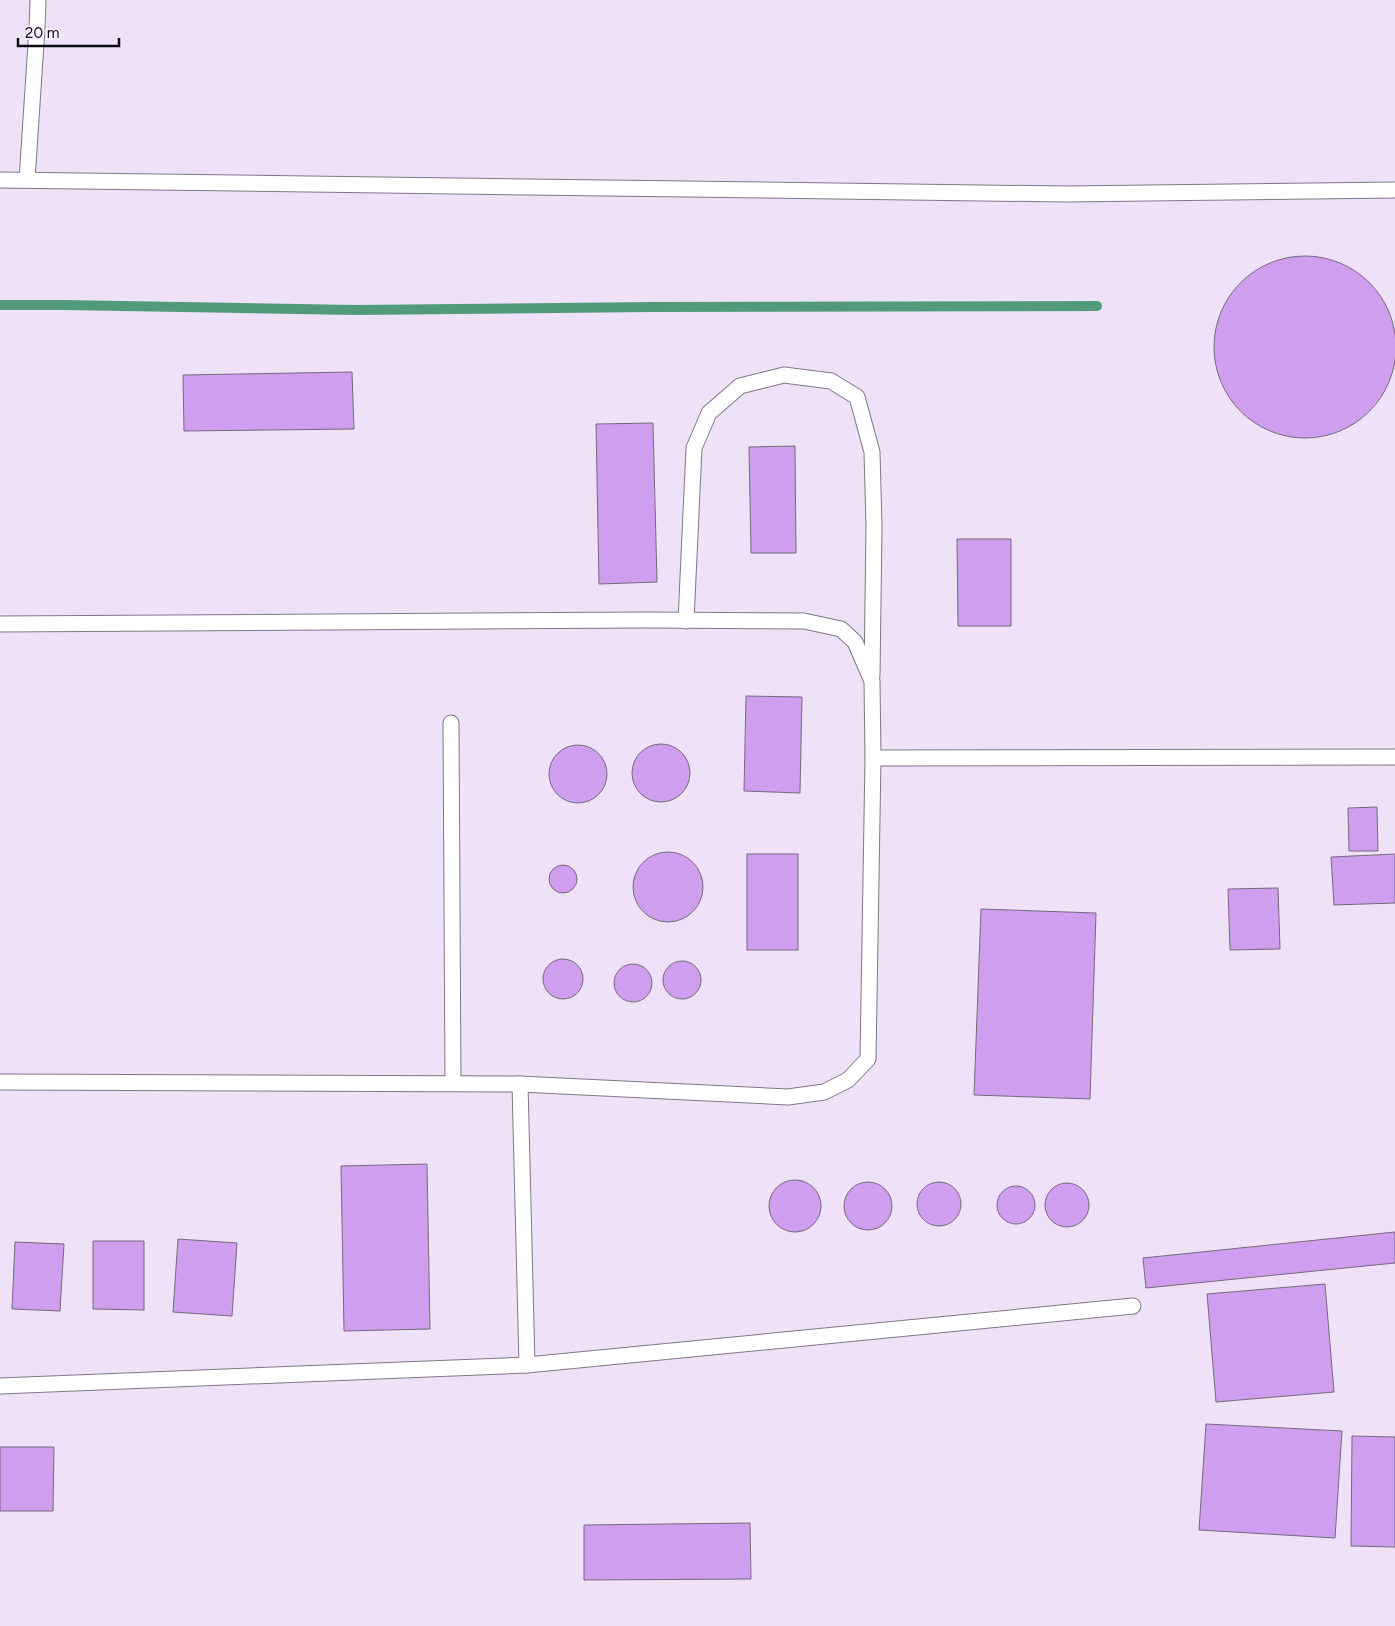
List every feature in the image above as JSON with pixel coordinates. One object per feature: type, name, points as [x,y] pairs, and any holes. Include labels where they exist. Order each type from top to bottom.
[{"type":"lane","points":[[26,180],[38,0]]},
{"type":"lane","points":[[0,180],[1065,194],[1395,190]]},
{"type":"lane","points":[[0,1082],[520,1084],[788,1097],[824,1092],[848,1080],[868,1059],[873,758],[874,526],[872,452],[857,397],[831,381],[784,375],[740,386],[709,413],[694,448],[686,621]]},
{"type":"lane","points":[[0,624],[804,621],[841,629],[855,642],[872,681]]},
{"type":"lane","points":[[451,723],[453,1083]]},
{"type":"lane","points":[[873,758],[1395,757]]},
{"type":"lane","points":[[520,1084],[527,1365]]},
{"type":"lane","points":[[0,1386],[527,1365],[1134,1306]]},
{"type":"shaded area","points":[[0,0],[1395,0],[1395,1626],[0,1626]]},
{"type":"building","points":[[1305,256],[1323,258],[1340,263],[1363,277],[1375,289],[1389,312],[1394,329],[1396,347],[1394,365],[1389,382],[1375,405],[1363,417],[1340,431],[1323,436],[1305,438],[1287,436],[1270,431],[1247,417],[1235,405],[1221,382],[1216,365],[1214,347],[1216,329],[1221,312],[1235,289],[1247,277],[1270,263],[1287,258]]},
{"type":"building","points":[[352,372],[354,429],[184,431],[183,375]]},
{"type":"building","points":[[653,423],[657,582],[599,584],[596,424]]},
{"type":"building","points":[[795,446],[796,553],[751,553],[749,447]]},
{"type":"building","points":[[957,539],[1011,539],[1011,626],[958,626]]},
{"type":"building","points":[[746,696],[802,697],[800,793],[744,791]]},
{"type":"building","points":[[655,744],[667,744],[682,752],[690,767],[690,779],[682,794],[667,802],[655,802],[640,794],[632,779],[632,767],[640,752]]},
{"type":"building","points":[[578,745],[589,747],[599,753],[605,763],[607,774],[605,785],[599,795],[589,801],[578,803],[567,801],[557,795],[551,785],[549,774],[551,763],[557,753],[567,747]]},
{"type":"building","points":[[1377,807],[1378,851],[1349,851],[1348,808]]},
{"type":"building","points":[[668,852],[687,858],[697,868],[703,887],[697,906],[687,916],[668,922],[649,916],[639,906],[633,887],[639,868],[649,858]]},
{"type":"building","points":[[747,854],[798,854],[798,950],[747,950]]},
{"type":"building","points":[[1395,854],[1395,903],[1334,905],[1331,857]]},
{"type":"building","points":[[563,865],[573,869],[577,879],[573,889],[563,893],[553,889],[549,879],[553,869]]},
{"type":"building","points":[[1278,888],[1280,949],[1230,950],[1228,889]]},
{"type":"building","points":[[981,909],[1096,913],[1090,1099],[974,1095]]},
{"type":"building","points":[[563,959],[577,965],[583,979],[577,993],[563,999],[549,993],[543,979],[549,965]]},
{"type":"building","points":[[682,961],[696,966],[701,980],[696,994],[682,999],[668,994],[663,980],[668,966]]},
{"type":"building","points":[[633,964],[640,965],[646,970],[651,976],[651,990],[646,996],[640,1001],[633,1002],[626,1001],[620,996],[615,990],[614,983],[615,976],[620,970],[626,965]]},
{"type":"building","points":[[427,1164],[430,1329],[344,1331],[341,1166]]},
{"type":"building","points":[[790,1180],[800,1180],[809,1184],[817,1192],[821,1206],[817,1220],[809,1228],[800,1232],[790,1232],[781,1228],[773,1220],[769,1211],[769,1201],[773,1192],[781,1184]]},
{"type":"building","points":[[868,1182],[877,1184],[885,1189],[890,1197],[892,1206],[890,1215],[885,1223],[877,1228],[868,1230],[859,1228],[851,1223],[846,1215],[844,1206],[846,1197],[851,1189],[859,1184]]},
{"type":"building","points":[[939,1182],[951,1186],[957,1192],[961,1204],[957,1216],[951,1222],[939,1226],[927,1222],[921,1216],[917,1204],[921,1192],[927,1186]]},
{"type":"building","points":[[1063,1183],[1071,1183],[1083,1189],[1089,1205],[1083,1221],[1071,1227],[1063,1227],[1051,1221],[1045,1209],[1045,1201],[1051,1189]]},
{"type":"building","points":[[1016,1186],[1023,1187],[1029,1192],[1034,1198],[1034,1212],[1029,1218],[1023,1223],[1016,1224],[1009,1223],[1003,1218],[998,1212],[997,1205],[998,1198],[1003,1192],[1009,1187]]},
{"type":"building","points":[[1395,1232],[1395,1263],[1146,1288],[1143,1258]]},
{"type":"building","points":[[178,1239],[237,1243],[232,1316],[173,1312]]},
{"type":"building","points":[[93,1241],[144,1241],[144,1310],[93,1309]]},
{"type":"building","points":[[15,1242],[64,1244],[60,1311],[12,1309]]},
{"type":"building","points":[[1325,1284],[1334,1392],[1216,1402],[1207,1294]]},
{"type":"building","points":[[1206,1424],[1342,1431],[1335,1538],[1199,1530]]},
{"type":"building","points":[[1352,1436],[1395,1437],[1395,1547],[1351,1546]]},
{"type":"building","points":[[0,1447],[54,1447],[53,1511],[0,1511]]},
{"type":"building","points":[[750,1523],[751,1579],[584,1580],[584,1525]]},
{"type":"waterway","points":[[0,305],[355,310],[1097,306]]}]
